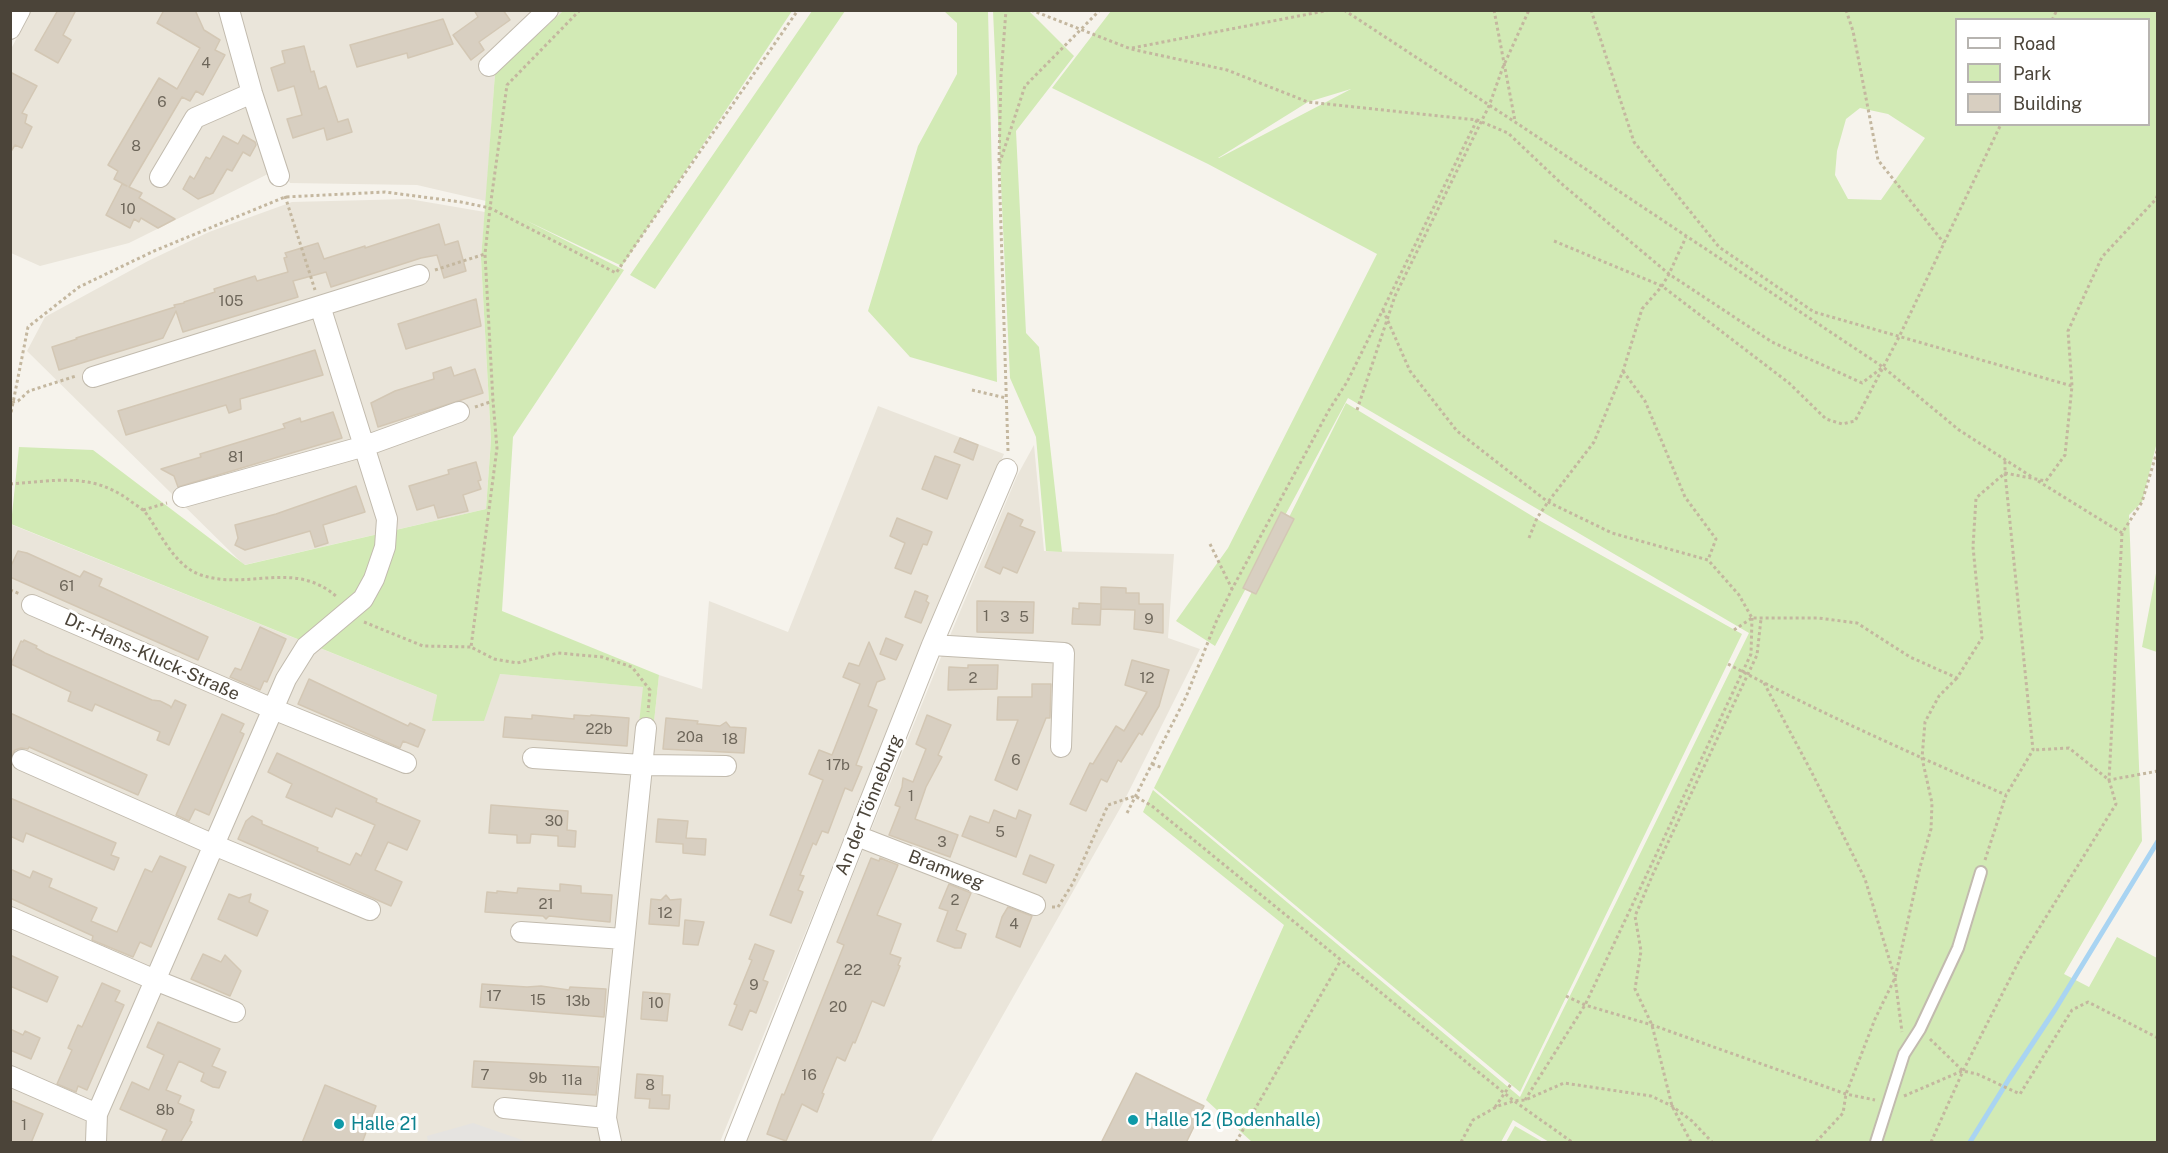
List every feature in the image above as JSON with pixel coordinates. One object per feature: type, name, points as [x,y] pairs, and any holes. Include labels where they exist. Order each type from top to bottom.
[{"type":"street","points":[[10,29],[20,10]]},
{"type":"street","points":[[229,10],[252,93],[279,176]]},
{"type":"street","points":[[489,66],[548,10]]},
{"type":"street","points":[[160,177],[195,118],[252,93]]},
{"type":"street","points":[[93,377],[419,275]]},
{"type":"street","points":[[96,1143],[97,1114],[286,679],[306,647],[363,599],[374,579],[384,547],[387,519],[320,306]]},
{"type":"street","points":[[183,497],[365,446],[459,412]]},
{"type":"street","name":"An der Tönneburg","points":[[735,1143],[932,645],[1007,469]]},
{"type":"street","name":"Dr.-Hans-Kluck-Straße","points":[[32,605],[273,710],[406,763]]},
{"type":"street","points":[[932,645],[1064,653],[1061,747]]},
{"type":"street","points":[[612,1143],[606,1118],[646,728]]},
{"type":"street","points":[[533,758],[642,765],[726,766]]},
{"type":"street","points":[[22,760],[214,845],[370,910]]},
{"type":"street","name":"Bramweg","points":[[857,836],[1035,905]]},
{"type":"street","points":[[10,916],[155,980],[235,1012]]},
{"type":"street","points":[[521,932],[624,939]]},
{"type":"street","points":[[10,1076],[97,1114]]},
{"type":"street","points":[[504,1108],[606,1118]]},
{"type":"lane","points":[[1876,1143],[1904,1054],[1920,1029],[1958,948],[1981,872]]},
{"type":"path","points":[[471,647],[498,448],[493,401],[485,254],[507,85],[580,10]]},
{"type":"path","points":[[10,418],[28,327],[79,287],[154,251],[285,197],[385,192],[490,208],[616,273],[798,10]]},
{"type":"path","points":[[1006,10],[1001,76],[999,165],[1007,469]]},
{"type":"path","points":[[1031,10],[1131,49],[1227,70],[1308,102],[1477,120],[1508,133],[1563,185],[1669,274],[1772,342],[1862,383],[1883,367]]},
{"type":"path","points":[[999,165],[1025,86],[1100,10]]},
{"type":"path","points":[[1131,49],[1330,10]]},
{"type":"path","points":[[1344,10],[1883,367],[1959,430],[2122,533]]},
{"type":"path","points":[[1494,10],[1515,122]]},
{"type":"path","points":[[1357,410],[1395,296],[1490,106],[1503,67],[1529,10]]},
{"type":"path","points":[[1592,10],[1634,142],[1719,247],[1814,312],[2072,386]]},
{"type":"path","points":[[1846,10],[1853,31],[1878,159],[1944,243]]},
{"type":"path","points":[[1127,813],[1186,697],[1232,589],[1329,410],[1347,382],[1477,120]]},
{"type":"path","points":[[1554,242],[1662,286],[1789,383],[1826,419],[1842,424],[1855,421],[1900,335],[2000,126]]},
{"type":"path","points":[[279,176],[320,306]]},
{"type":"path","points":[[1816,1143],[1843,1113],[1846,1094],[1875,1019],[1894,978],[1931,829],[1932,803],[1922,758],[1925,722],[1939,696],[1957,678],[1982,638],[1972,547],[1976,498],[2005,474],[2046,481],[2065,455],[2072,386],[2068,331],[2102,258],[2156,199],[2157,194]]},
{"type":"path","points":[[1529,538],[1537,518],[1594,442],[1623,371],[1642,309],[1662,286],[1686,237]]},
{"type":"path","points":[[419,275],[485,254]]},
{"type":"path","points":[[1383,310],[1410,371],[1457,430],[1548,502],[1612,532],[1708,560],[1739,595],[1752,618],[1751,654],[1585,1005],[1525,1100]]},
{"type":"path","points":[[1623,371],[1645,401],[1685,497],[1716,539],[1708,560]]},
{"type":"path","points":[[12,402],[18,401],[29,391],[80,375],[93,377]]},
{"type":"path","points":[[972,390],[1006,398]]},
{"type":"path","points":[[1931,1143],[1963,1071],[2020,959],[2116,804],[2109,780],[2122,533],[2142,502],[2157,448]]},
{"type":"path","points":[[1981,872],[2006,795],[2033,750],[2005,460]]},
{"type":"path","points":[[10,484],[80,479],[113,489],[143,510],[176,559],[198,574],[218,580],[297,577],[313,582],[329,591],[365,624],[423,646],[471,647],[494,659],[516,663],[558,653],[602,657],[632,667],[650,690],[646,728]]},
{"type":"path","points":[[143,510],[183,497]]},
{"type":"path","points":[[1210,544],[1232,589]]},
{"type":"path","points":[[1734,630],[1752,618],[1818,618],[1857,623],[1910,657],[1957,678]]},
{"type":"path","points":[[1691,1143],[1672,1106],[1652,1025],[1635,989],[1641,951],[1635,916],[1757,655],[1761,619]]},
{"type":"path","points":[[1728,664],[1922,758],[2006,795]]},
{"type":"path","points":[[1764,683],[1865,879],[1894,978],[1902,1020],[1904,1054]]},
{"type":"path","points":[[2033,750],[2069,748],[2109,780],[2157,771]]},
{"type":"path","points":[[1152,764],[1163,768]]},
{"type":"path","points":[[1035,905],[1058,907],[1073,884],[1108,805],[1135,796],[1152,806],[1514,1101],[1572,1143]]},
{"type":"path","points":[[1236,1143],[1341,960]]},
{"type":"path","points":[[1566,996],[1585,1005],[1652,1025],[1846,1094],[1888,1102],[1963,1071]]},
{"type":"path","points":[[1920,1029],[1963,1071],[1977,1074],[2020,1094],[2072,1010],[2088,1002],[2157,1038]]},
{"type":"path","points":[[1461,1143],[1473,1120],[1494,1108],[1525,1100],[1564,1083],[1651,1096],[1672,1106],[1692,1121],[1712,1143]]},
{"type":"path","points":[[1494,1108],[1511,1084]]},
{"type":"shaded area","points":[[31,11],[563,11],[495,74],[486,201],[417,185],[290,183],[282,167],[129,243],[40,266],[11,253],[11,49]]},
{"type":"shaded area","points":[[409,199],[485,212],[481,259],[491,440],[486,509],[244,565],[27,351],[45,317],[148,261],[209,232],[292,202]]},
{"type":"shaded area","points":[[878,406],[1004,454],[920,651],[720,1142],[11,1142],[10,524],[437,695],[433,721],[500,674],[644,687],[636,750],[651,750],[659,675],[702,689],[709,601],[788,632]]},
{"type":"shaded area","points":[[1034,445],[1044,551],[1174,554],[1168,638],[1200,649],[1122,805],[931,1142],[745,1142],[941,657],[1017,476]]},
{"type":"shaded area","points":[[473,1123],[528,1142],[428,1142],[427,1136]]},
{"type":"green space","points":[[563,11],[792,11],[622,266],[525,220],[624,270],[513,437],[502,611],[659,675],[651,750],[636,750],[643,687],[500,674],[484,721],[432,721],[437,695],[11,524],[19,447],[93,450],[245,565],[486,509],[491,440],[481,259],[495,74]]},
{"type":"green space","points":[[812,11],[845,11],[655,289],[630,275]]},
{"type":"green space","points":[[944,11],[988,11],[997,382],[910,357],[868,311],[918,146],[957,74],[957,23]]},
{"type":"green space","points":[[993,11],[1029,11],[1074,56],[1016,131],[1026,333],[1039,347],[1062,552],[1046,551],[1036,437],[1010,378]]},
{"type":"green space","points":[[1111,11],[2157,11],[2157,442],[2142,502],[2129,515],[2142,841],[2064,974],[2089,987],[2117,937],[2157,958],[2157,1142],[1549,1142],[1513,1120],[1501,1142],[1252,1142],[1206,1100],[1284,925],[1143,812],[1153,790],[1520,1097],[1749,633],[1348,398],[1215,646],[1176,621],[1228,548],[1377,254],[1208,164],[1052,88]],"holes":[[[1351,89],[1219,158],[1218,158],[1308,102]],[[1860,108],[1888,114],[1925,138],[1881,200],[1848,199],[1835,175],[1837,151],[1846,119]]]},
{"type":"green space","points":[[1346,403],[1542,522],[1742,634],[1520,1092],[1154,788]]},
{"type":"green space","points":[[2157,568],[2157,652],[2142,647]]},
{"type":"green space","points":[[1515,1126],[1543,1142],[1506,1142]]},
{"type":"building","points":[[58,10],[76,10],[63,35],[71,40],[58,63],[35,50]]},
{"type":"building","points":[[164,10],[195,10],[204,30],[220,40],[215,50],[225,55],[203,95],[196,91],[190,101],[182,97],[129,187],[142,193],[139,198],[175,219],[158,228],[141,218],[139,222],[134,219],[130,228],[106,215],[122,184],[127,186],[114,179],[118,171],[108,165],[159,78],[177,89],[200,48],[157,23]]},
{"type":"building","points":[[474,10],[503,10],[510,20],[479,42],[484,50],[471,60],[453,35],[478,17]]},
{"type":"building","points":[[443,19],[453,44],[408,58],[407,53],[357,67],[350,45]]},
{"type":"building","points":[[304,46],[311,72],[314,71],[319,89],[326,86],[338,122],[348,119],[352,132],[327,140],[324,128],[293,138],[287,119],[302,115],[294,86],[278,91],[271,68],[285,63],[282,51]]},
{"type":"building","points":[[10,72],[37,86],[22,113],[27,115],[25,123],[32,127],[22,148],[15,145],[10,153]]},
{"type":"building","points":[[243,135],[256,145],[250,156],[243,152],[232,171],[227,169],[213,193],[198,199],[183,189],[190,176],[194,179],[206,157],[210,159],[223,136],[238,144]]},
{"type":"building","points":[[439,224],[445,245],[458,241],[466,271],[444,278],[437,255],[331,287],[326,272],[293,281],[298,297],[183,332],[176,311],[163,338],[59,370],[52,347],[175,307],[174,305],[215,292],[214,289],[255,276],[257,281],[288,272],[285,253],[318,243],[324,259]]},
{"type":"building","points":[[476,299],[481,326],[406,349],[398,324]]},
{"type":"building","points":[[315,350],[323,375],[240,399],[241,409],[229,413],[226,405],[126,435],[118,411]]},
{"type":"building","points":[[451,367],[454,376],[475,369],[483,393],[378,427],[371,403],[395,391],[434,379],[433,373]]},
{"type":"building","points":[[333,412],[342,438],[178,487],[174,476],[161,469],[201,457],[200,454],[285,428],[283,424],[300,418],[301,422]]},
{"type":"building","points":[[960,438],[978,445],[973,460],[954,452]]},
{"type":"building","points":[[935,456],[960,465],[947,499],[922,489]]},
{"type":"building","points":[[476,462],[481,489],[463,495],[468,511],[438,518],[434,505],[417,510],[409,486],[449,474],[448,470]]},
{"type":"building","points":[[356,486],[365,512],[323,525],[328,543],[315,547],[310,531],[245,550],[235,545],[238,538],[235,525],[276,514]]},
{"type":"building","points":[[1281,512],[1294,519],[1256,594],[1243,588]]},
{"type":"building","points":[[1008,513],[1023,520],[1020,526],[1035,532],[1017,573],[1003,567],[1000,574],[985,567]]},
{"type":"building","points":[[897,518],[932,532],[927,545],[923,544],[911,574],[895,568],[905,543],[890,536]]},
{"type":"building","points":[[18,551],[80,577],[84,571],[102,579],[99,586],[208,637],[198,660],[10,577],[10,568]]},
{"type":"building","points":[[1101,587],[1126,588],[1126,593],[1139,593],[1139,604],[1163,604],[1163,633],[1134,629],[1135,610],[1101,609]]},
{"type":"building","points":[[915,591],[928,596],[926,601],[929,603],[921,623],[905,617]]},
{"type":"building","points":[[977,601],[1034,602],[1033,633],[977,632]]},
{"type":"building","points":[[1079,603],[1101,604],[1100,625],[1072,624],[1073,608],[1079,609]]},
{"type":"building","points":[[260,627],[286,639],[267,682],[264,681],[260,690],[230,677],[235,668],[241,670]]},
{"type":"building","points":[[886,638],[903,645],[896,660],[880,654]]},
{"type":"building","points":[[24,640],[45,653],[152,700],[160,701],[171,708],[175,700],[186,705],[169,745],[157,740],[160,732],[95,704],[92,711],[68,701],[71,692],[11,664],[21,641]]},
{"type":"building","points":[[869,642],[885,679],[877,682],[868,706],[877,710],[856,765],[862,767],[852,791],[845,788],[828,833],[822,831],[816,845],[813,843],[800,875],[804,876],[798,890],[803,892],[791,923],[770,915],[823,780],[809,774],[819,750],[832,755],[860,684],[843,677],[849,663],[859,666]]},
{"type":"building","points":[[1132,660],[1169,670],[1159,706],[1142,735],[1139,733],[1121,762],[1118,760],[1107,782],[1101,779],[1086,811],[1070,804],[1090,763],[1093,764],[1116,726],[1124,731],[1147,692],[1125,685]]},
{"type":"building","points":[[968,665],[998,665],[997,689],[948,690],[949,667],[968,668]]},
{"type":"building","points":[[309,679],[408,726],[410,723],[425,730],[418,747],[403,741],[400,748],[298,704]]},
{"type":"building","points":[[1032,684],[1051,684],[1050,718],[1046,718],[1017,790],[995,780],[1018,720],[997,720],[998,697],[1032,697]]},
{"type":"building","points":[[10,713],[147,775],[138,795],[29,747],[15,750],[10,758]]},
{"type":"building","points":[[222,714],[244,724],[240,732],[244,734],[209,815],[195,809],[189,821],[176,815]]},
{"type":"building","points":[[532,715],[574,719],[574,715],[629,718],[627,746],[503,737],[505,717],[532,719]]},
{"type":"building","points":[[927,715],[951,725],[938,755],[942,757],[926,787],[915,819],[958,835],[950,857],[889,835],[900,807],[895,805],[903,778],[913,782],[926,749],[916,744]]},
{"type":"building","points":[[666,718],[720,726],[726,722],[730,727],[746,728],[744,753],[663,749]]},
{"type":"building","points":[[277,753],[420,821],[407,850],[388,842],[375,870],[402,882],[391,906],[238,839],[246,821],[252,816],[262,821],[262,824],[318,848],[317,851],[350,865],[356,853],[361,856],[375,825],[336,808],[332,817],[286,797],[292,784],[268,772]]},
{"type":"building","points":[[10,798],[116,843],[111,855],[119,858],[114,870],[26,833],[23,842],[10,836]]},
{"type":"building","points":[[491,805],[568,811],[567,830],[576,831],[575,847],[558,846],[558,836],[531,834],[530,843],[517,843],[517,835],[489,833]]},
{"type":"building","points":[[994,810],[1016,819],[1019,810],[1031,815],[1016,857],[962,836],[970,816],[989,823]]},
{"type":"building","points":[[658,819],[688,821],[686,838],[706,839],[705,855],[683,853],[683,844],[656,842]]},
{"type":"building","points":[[1030,855],[1054,865],[1046,883],[1023,874]]},
{"type":"building","points":[[160,856],[186,867],[151,947],[140,942],[133,957],[92,940],[93,936],[10,898],[10,869],[30,878],[33,871],[52,879],[49,887],[97,908],[91,921],[117,932],[145,869],[152,872]]},
{"type":"building","points":[[871,858],[879,861],[880,858],[898,865],[877,915],[901,924],[890,954],[901,958],[898,965],[900,966],[884,1006],[872,1001],[845,1061],[837,1057],[817,1112],[802,1104],[786,1141],[767,1134],[844,945],[837,942]]},
{"type":"building","points":[[560,884],[581,886],[581,893],[612,895],[610,922],[549,916],[546,919],[543,916],[485,912],[487,892],[517,893],[518,888],[560,891]]},
{"type":"building","points":[[949,884],[971,893],[956,930],[966,934],[961,948],[937,941],[948,911],[939,908]]},
{"type":"building","points":[[229,894],[239,898],[251,894],[249,902],[268,911],[257,936],[218,919]]},
{"type":"building","points":[[666,895],[670,900],[681,899],[679,926],[649,924],[651,899],[661,900]]},
{"type":"building","points":[[1008,907],[1032,916],[1020,947],[996,937],[1002,917]]},
{"type":"building","points":[[685,920],[704,922],[698,945],[683,944]]},
{"type":"building","points":[[755,944],[774,951],[763,980],[768,982],[756,1013],[750,1010],[742,1030],[729,1025],[737,1005],[734,1004],[752,960],[749,959]]},
{"type":"building","points":[[203,954],[221,962],[225,955],[241,971],[230,996],[191,979]]},
{"type":"building","points":[[10,955],[58,977],[47,1002],[10,986]]},
{"type":"building","points":[[102,983],[120,991],[115,1001],[124,1005],[87,1090],[78,1086],[76,1092],[57,1084],[72,1050],[68,1048],[78,1025],[82,1027]]},
{"type":"building","points":[[482,984],[541,986],[569,990],[570,987],[606,989],[604,1017],[480,1007]]},
{"type":"building","points":[[643,992],[670,994],[667,1021],[641,1019]]},
{"type":"building","points":[[158,1022],[220,1049],[212,1066],[226,1072],[219,1088],[213,1087],[201,1081],[204,1073],[179,1061],[166,1090],[181,1096],[178,1103],[194,1110],[190,1121],[192,1122],[180,1143],[161,1143],[167,1130],[120,1109],[132,1082],[149,1090],[164,1055],[147,1047]]},
{"type":"building","points":[[10,1029],[23,1035],[25,1031],[40,1038],[31,1059],[10,1050]]},
{"type":"building","points":[[474,1061],[599,1067],[596,1095],[472,1087]]},
{"type":"building","points":[[1136,1073],[1204,1106],[1186,1143],[1101,1143]]},
{"type":"building","points":[[637,1074],[663,1076],[662,1095],[670,1095],[669,1109],[649,1108],[650,1099],[635,1098]]},
{"type":"building","name":"Halle 21","points":[[325,1085],[376,1106],[362,1143],[302,1143]]},
{"type":"building","points":[[10,1100],[43,1114],[31,1143],[10,1143]]},
{"type":"waterway","points":[[1970,1142],[2056,1008],[2158,841]]},
{"type":"place","name":"Halle 12 (Bodenhalle)","points":[[1133,1120]]},
{"type":"place","name":"Halle 21","points":[[339,1124]]}]
